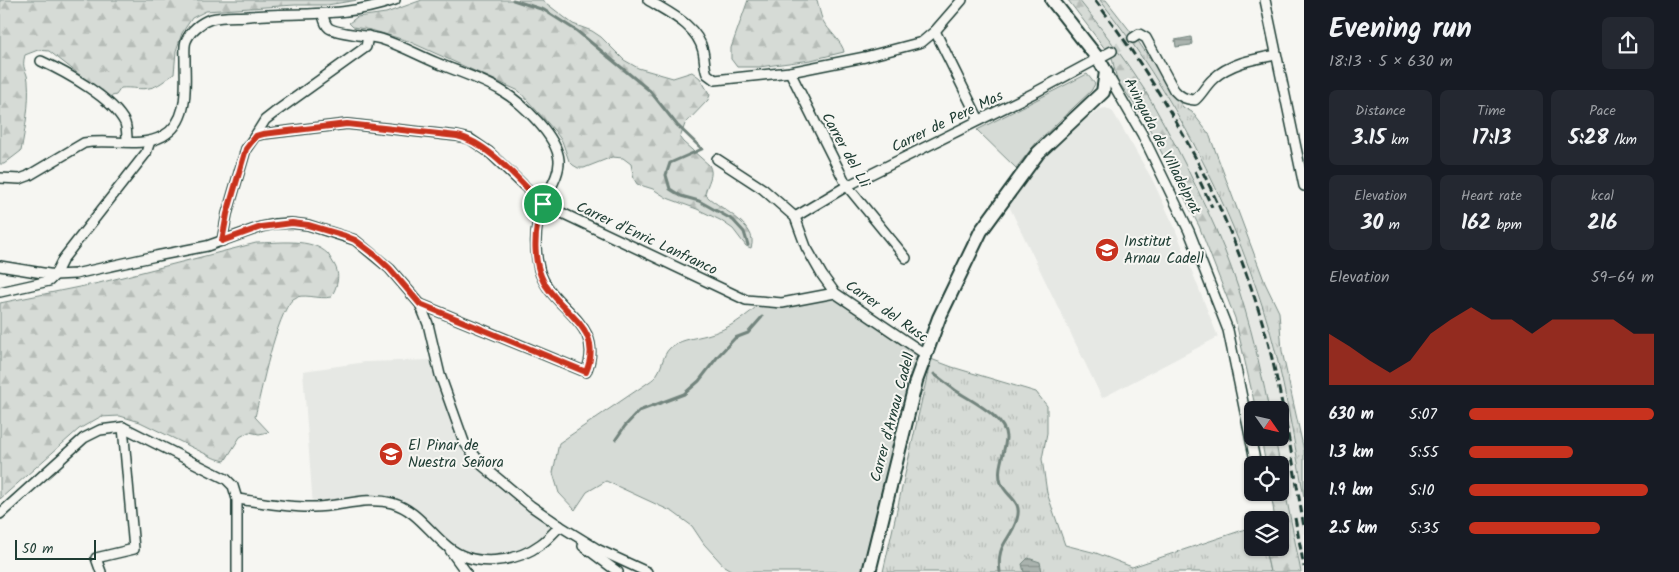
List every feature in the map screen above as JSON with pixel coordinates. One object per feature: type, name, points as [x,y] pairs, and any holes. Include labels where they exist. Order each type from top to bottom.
[{"type":"street","points":[[0,178],[20,179],[28,176],[84,143],[93,141],[150,141],[164,136],[184,110],[186,42],[195,28],[211,19],[281,14],[323,15],[367,9],[395,0]]},
{"type":"street","points":[[648,0],[691,29],[703,52],[706,70],[710,78],[716,80],[790,72],[865,58],[922,42],[935,31],[962,0]]},
{"type":"street","points":[[1052,0],[1099,60],[1106,72]]},
{"type":"street","points":[[1265,0],[1276,55],[1300,146],[1304,186]]},
{"type":"street","points":[[323,15],[324,22],[331,29],[387,41],[492,85],[525,108],[547,134],[559,160],[558,169],[538,218],[536,245],[540,270],[548,289],[579,323],[588,336],[591,355],[586,372],[420,304]]},
{"type":"street","points":[[935,31],[979,120]]},
{"type":"street","points":[[1133,38],[1139,34],[1146,38],[1174,90],[1179,96],[1187,100],[1195,100],[1201,95],[1212,79],[1225,70],[1246,61],[1276,55]]},
{"type":"street","points":[[222,241],[227,214],[246,149],[265,120],[366,47],[368,36]]},
{"type":"street","name":"Carrer de Pere Mas","points":[[795,217],[847,186],[1099,60],[1112,51]]},
{"type":"street","points":[[41,61],[75,79],[115,110],[126,128],[127,142]]},
{"type":"street","name":"Carrer del Lli","points":[[790,72],[847,186],[906,258]]},
{"type":"street","name":"Carrer d'Arnau Cadell","points":[[869,572],[916,381],[939,318],[982,231],[1038,153],[1103,92],[1106,72]]},
{"type":"street","name":"Avinguda de Villadelprat","points":[[1106,72],[1142,134],[1188,231],[1228,330],[1254,456]]},
{"type":"street","name":"Carrer d'Enric Lanfranco","points":[[256,136],[347,124],[464,137],[489,152],[543,204],[746,300],[782,303],[835,293]]},
{"type":"street","points":[[0,292],[49,281],[55,275],[63,259],[146,153],[150,141]]},
{"type":"street","name":"Carrer del Rusc","points":[[716,159],[763,189],[795,217],[806,247],[835,293],[925,354]]},
{"type":"street","points":[[0,266],[55,275],[75,274],[207,246],[275,224],[292,223],[308,225],[355,240],[390,269],[420,304],[428,324],[440,375],[464,442],[483,466],[531,506],[560,526],[598,550],[647,572]]},
{"type":"street","points":[[101,572],[96,558],[134,549],[123,427]]},
{"type":"street","points":[[0,514],[84,438],[100,430],[123,427],[226,479],[233,486],[237,498],[237,572]]},
{"type":"street","points":[[237,498],[313,507],[374,500],[392,502],[408,509],[430,528],[466,572]]},
{"type":"street","points":[[448,548],[466,557],[495,561],[520,554],[540,545],[560,526]]},
{"type":"street","points":[[560,526],[570,537],[618,572]]},
{"type":"shaded area","points":[[1079,0],[1100,0],[1160,85],[1208,173],[1237,237],[1264,311],[1286,401],[1267,401],[1247,315],[1224,250],[1203,200],[1176,146],[1144,91],[1112,43]]},
{"type":"shaded area","points":[[1191,37],[1191,45],[1176,47],[1175,40]]},
{"type":"shaded area","name":"Institut Arnau Cadell","points":[[1106,108],[1113,112],[1152,179],[1174,226],[1218,337],[1102,398],[1009,206],[1042,160],[1085,120],[1100,109]]},
{"type":"shaded area","name":"El Pinar de Nuestra Señora","points":[[437,360],[464,442],[554,527],[540,545],[495,561],[466,557],[392,502],[313,507],[303,371],[366,362]]},
{"type":"shaded area","points":[[1289,418],[1304,497],[1304,572],[1301,572],[1287,501],[1289,501],[1289,456],[1278,456],[1277,446],[1289,446]]},
{"type":"shaded area","points":[[1028,558],[1040,562],[1042,572],[1024,572],[1022,564]]},
{"type":"green space","points":[[0,0],[358,0],[327,5],[295,5],[206,11],[192,18],[182,33],[176,51],[174,74],[152,87],[143,89],[121,88],[116,95],[108,97],[49,51],[38,50],[25,55],[24,67],[28,81],[28,98],[26,125],[21,151],[4,164],[0,164]]},
{"type":"green space","points":[[422,0],[542,0],[573,24],[592,31],[601,37],[624,60],[638,68],[673,78],[692,72],[700,78],[710,95],[708,100],[685,124],[680,138],[709,165],[711,176],[705,194],[735,217],[749,231],[752,239],[751,248],[746,246],[733,229],[720,220],[667,198],[653,189],[637,184],[631,164],[623,158],[612,157],[584,168],[578,168],[573,165],[569,161],[562,141],[554,130],[519,91],[408,41],[371,30],[353,27],[349,23],[357,17],[386,13]]},
{"type":"green space","points":[[748,0],[817,0],[823,21],[844,52],[811,60],[759,67],[737,67],[731,59],[731,48]]},
{"type":"green space","points":[[1068,0],[1079,0],[1121,55],[1150,98],[1186,166],[1206,207],[1232,269],[1245,308],[1267,401],[1254,401],[1235,318],[1199,226],[1144,118],[1117,80],[1112,58]]},
{"type":"green space","points":[[1100,0],[1106,0],[1138,41],[1183,107],[1192,112],[1209,134],[1265,283],[1279,312],[1282,351],[1304,451],[1304,497],[1289,414],[1289,401],[1287,401],[1271,334],[1250,269],[1216,188],[1196,148],[1174,109],[1127,35]]},
{"type":"green space","points":[[1087,74],[1095,84],[1091,91],[1036,143],[1016,168],[977,130]]},
{"type":"green space","points":[[294,242],[313,245],[328,254],[336,268],[338,277],[331,297],[297,297],[293,299],[287,308],[281,321],[270,355],[255,417],[269,432],[259,434],[249,432],[240,437],[225,461],[214,458],[140,422],[120,416],[100,417],[79,429],[0,499],[0,303],[99,283],[256,243]]},
{"type":"green space","points":[[835,293],[925,354],[869,572],[734,572],[724,566],[704,544],[692,526],[673,512],[606,481],[587,492],[575,510],[559,493],[553,473],[559,443],[653,379],[667,351],[674,345],[715,333],[730,326],[744,317],[762,301]]},
{"type":"green space","points":[[931,359],[1036,392],[1047,406],[1047,433],[1042,459],[1047,493],[1065,545],[1096,553],[1132,567],[1244,530],[1244,556],[1267,556],[1270,572],[883,572]]},
{"type":"green space","points":[[1262,446],[1276,446],[1278,456],[1264,456]]},
{"type":"green space","points":[[1272,501],[1287,501],[1301,572],[1270,572],[1267,556],[1289,556],[1289,511],[1274,511]]},
{"type":"waterway","points":[[513,0],[544,10],[577,31],[650,91],[677,125],[702,149],[670,163],[666,175],[670,189],[681,196],[699,201],[733,220],[744,232],[748,245]]},
{"type":"waterway","points":[[616,439],[639,411],[684,394],[699,381],[735,338],[748,333],[762,317]]},
{"type":"waterway","points":[[934,374],[994,416],[1005,430],[1006,438],[1000,466],[1000,477],[1003,488],[1016,503],[1018,513],[1014,527],[1000,555],[1000,572]]},
{"type":"tunnel","points":[[1112,51],[1133,38]]},
{"type":"railway","points":[[1095,0],[1123,38],[1174,118],[1217,202],[1235,245],[1252,289],[1278,383],[1304,527]]},
{"type":"railway","points":[[1195,171],[1212,207]]},
{"type":"railway","points":[[1295,518],[1304,567]]},
{"type":"place","name":"Institut Arnau Cadell","points":[[1107,250]]},
{"type":"place","name":"El Pinar de Nuestra Señora","points":[[391,454]]},
{"type":"route","points":[[347,124],[470,139],[489,152],[543,204],[538,218],[536,245],[540,270],[548,289],[566,307],[588,336],[591,350],[586,372],[420,304],[390,269],[376,256],[355,240],[345,236],[308,225],[292,223],[261,227],[222,241],[241,162],[252,139],[263,134],[329,125],[347,124]]}]
